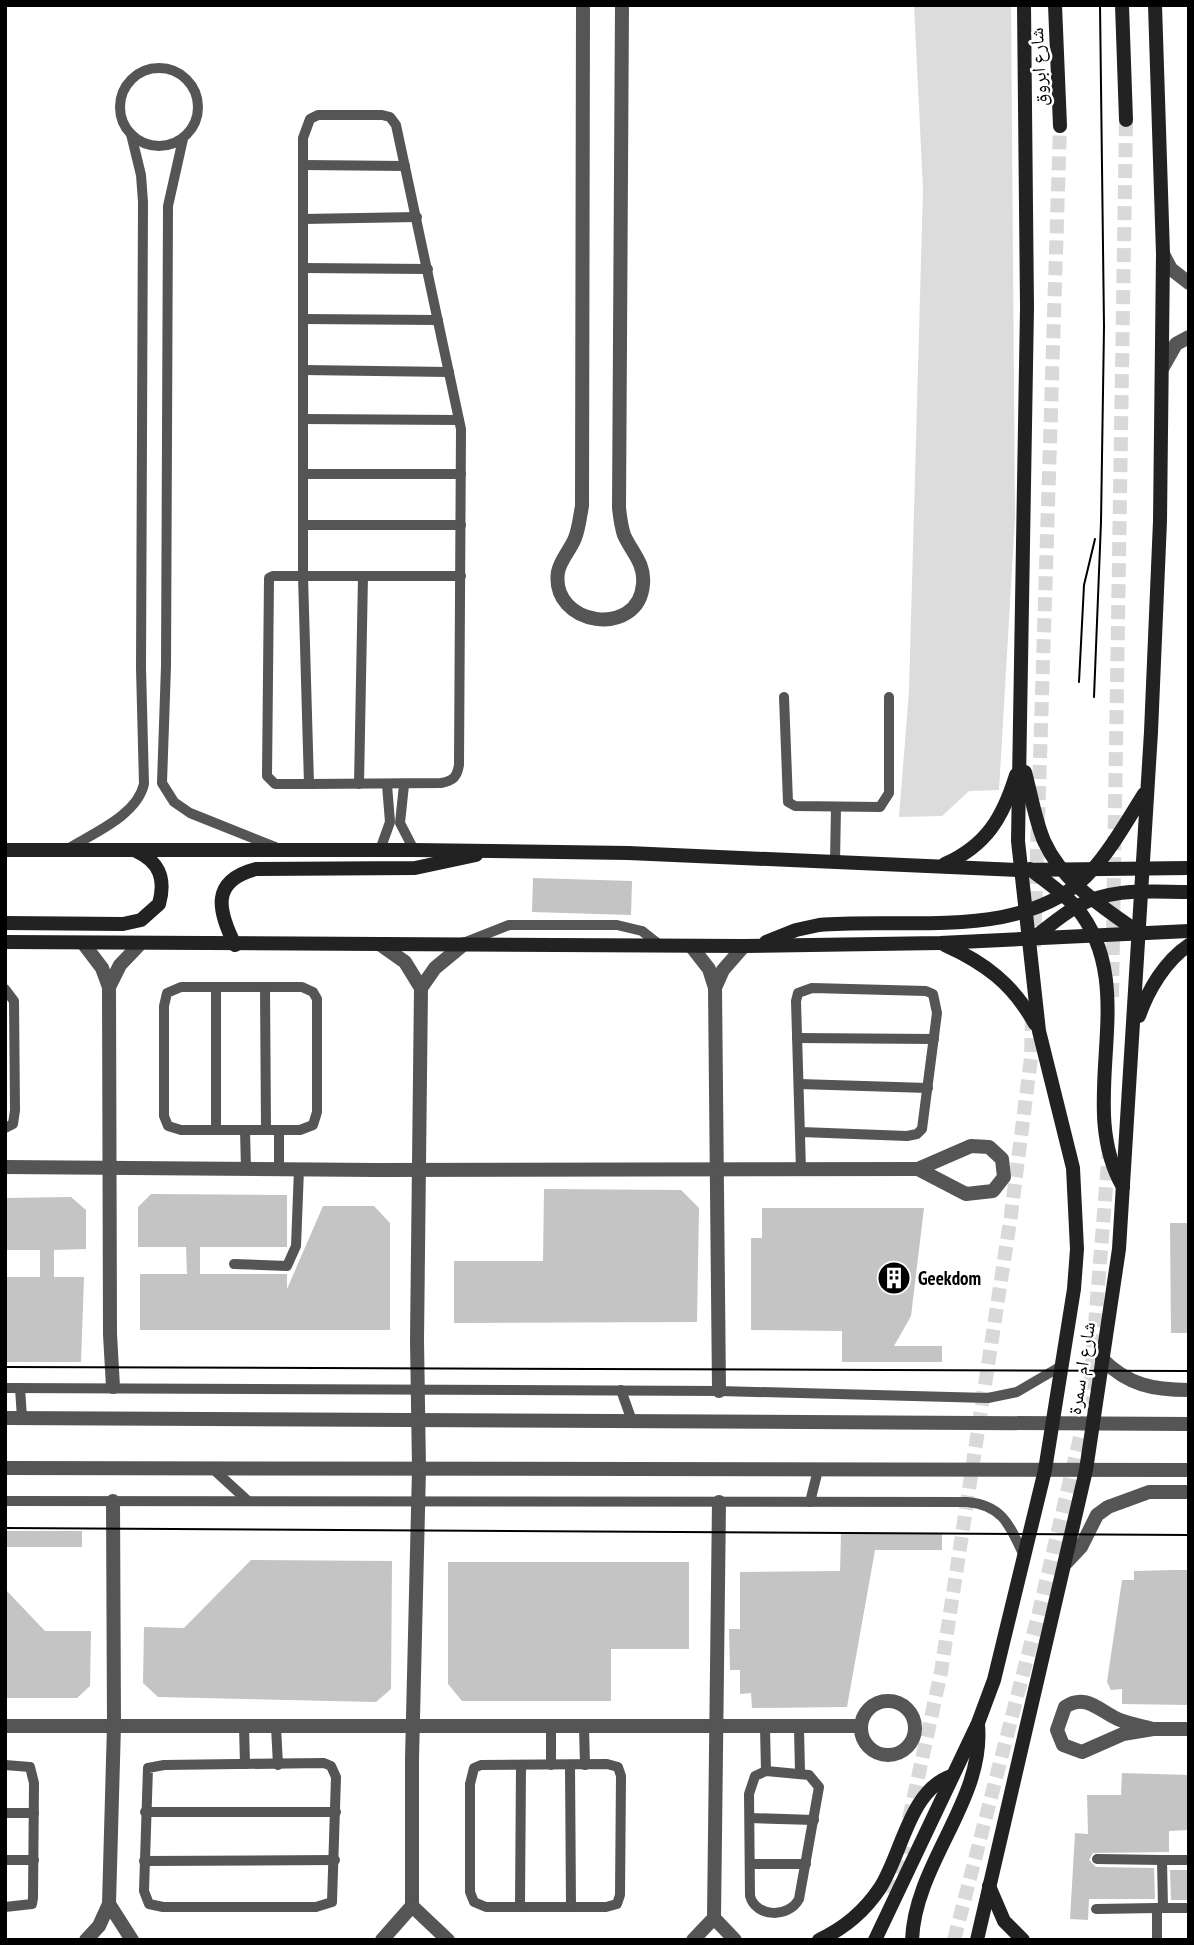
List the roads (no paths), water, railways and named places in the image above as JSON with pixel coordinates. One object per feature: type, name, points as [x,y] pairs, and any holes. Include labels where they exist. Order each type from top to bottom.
[{"type":"street","points":[[583,5],[582,506],[575,538],[558,573],[564,601],[583,617],[607,621],[625,614],[639,600],[643,585],[639,558],[624,535],[619,508],[622,5]]},
{"type":"street","name":"شارع ام سمرة","points":[[875,1940],[978,1723],[1007,1632],[1054,1424],[1074,1289],[1077,1209],[1065,1129],[1039,1031],[1025,870],[1021,757],[1027,321],[1024,5]]},
{"type":"street","name":"شارع ابروق","points":[[1055,5],[1060,126]]},
{"type":"street","points":[[1122,5],[1126,120]]},
{"type":"street","name":"شارع ام سمرة","points":[[977,1940],[1086,1470],[1119,1249],[1135,1028],[1141,869],[1155,665],[1163,367],[1163,254],[1155,5]]},
{"type":"street","points":[[1163,254],[1171,269],[1189,283]]},
{"type":"street","points":[[1163,367],[1176,345],[1189,337]]},
{"type":"street","points":[[940,867],[962,857],[982,842],[993,829],[1009,798],[1021,757]]},
{"type":"street","points":[[1021,757],[1044,840],[1064,870],[1091,900],[1138,932]]},
{"type":"street","points":[[715,988],[723,970],[751,945],[796,930],[819,925],[999,919],[1028,912],[1075,885],[1093,870],[1146,791]]},
{"type":"street","points":[[5,850],[487,851],[1025,870],[1189,868]]},
{"type":"street","points":[[5,923],[123,924],[141,920],[159,904],[162,879],[158,866],[134,851]]},
{"type":"street","points":[[235,945],[222,919],[220,905],[227,886],[243,873],[256,869],[415,868],[440,865],[487,851]]},
{"type":"street","points":[[1025,870],[1061,894],[1075,907],[1094,935],[1103,961],[1108,994],[1106,1145],[1112,1167],[1124,1188]]},
{"type":"street","points":[[1031,940],[1075,907],[1091,900],[1140,891],[1189,892]]},
{"type":"street","points":[[5,942],[691,946],[940,943],[1189,931]]},
{"type":"street","points":[[83,943],[97,960],[109,987],[110,1334],[113,1387]]},
{"type":"street","points":[[940,943],[996,973],[1026,1007],[1039,1031]]},
{"type":"street","points":[[109,987],[120,965],[140,944]]},
{"type":"street","points":[[381,944],[405,962],[421,988],[417,1390],[419,1500],[412,1906],[382,1940]]},
{"type":"street","points":[[421,988],[435,968],[464,944]]},
{"type":"street","points":[[1135,1028],[1146,998],[1164,968],[1189,945]]},
{"type":"street","points":[[691,946],[709,969],[715,988],[719,1391]]},
{"type":"street","points":[[5,1167],[299,1170],[918,1169],[962,1149],[980,1146],[997,1152],[1005,1168],[1000,1185],[984,1194],[959,1191],[918,1169]]},
{"type":"street","points":[[1102,1359],[1120,1375],[1142,1386],[1189,1390]]},
{"type":"street","points":[[5,1418],[1189,1424]]},
{"type":"street","points":[[5,1468],[1189,1470]]},
{"type":"street","points":[[1066,1563],[1081,1547],[1097,1515],[1108,1507],[1149,1492],[1189,1492]]},
{"type":"street","points":[[86,1940],[99,1926],[109,1904],[114,1726],[113,1502]]},
{"type":"street","points":[[719,1502],[714,1728],[715,1918],[735,1940]]},
{"type":"street","points":[[1153,1729],[1120,1720],[1092,1703],[1081,1701],[1065,1707],[1057,1730],[1063,1745],[1082,1752],[1091,1751],[1112,1737],[1153,1729],[1189,1729]]},
{"type":"street","points":[[912,1940],[921,1890],[977,1761],[978,1723]]},
{"type":"street","points":[[5,1726],[861,1726]]},
{"type":"street","points":[[819,1940],[849,1923],[870,1901],[881,1885],[924,1797],[934,1784],[951,1776]]},
{"type":"street","points":[[989,1885],[1004,1921],[1023,1940]]},
{"type":"street","points":[[109,1904],[132,1940]]},
{"type":"street","points":[[412,1906],[448,1940]]},
{"type":"street","points":[[693,1940],[715,1918]]},
{"type":"lane","points":[[64,851],[128,810],[142,795],[144,785],[141,668],[143,202],[141,175],[131,134],[121,117],[120,106],[127,85],[144,71],[166,68],[184,76],[196,93],[198,113],[190,132],[175,144],[156,146],[131,134]]},
{"type":"lane","points":[[309,784],[303,576],[303,138],[310,119],[318,115],[382,115],[390,117],[397,125],[439,320],[459,420],[461,576],[457,775],[452,781],[404,785],[275,784],[267,776],[268,582],[273,576],[303,576],[363,576],[461,576]]},
{"type":"lane","points":[[183,139],[167,206],[166,666],[162,783],[174,802],[190,813],[284,851]]},
{"type":"lane","points":[[303,165],[405,166]]},
{"type":"lane","points":[[303,219],[416,217]]},
{"type":"lane","points":[[303,268],[428,269]]},
{"type":"lane","points":[[303,319],[439,320]]},
{"type":"lane","points":[[303,370],[449,372]]},
{"type":"lane","points":[[303,419],[459,420]]},
{"type":"lane","points":[[304,474],[461,474]]},
{"type":"lane","points":[[304,524],[461,525]]},
{"type":"lane","points":[[359,784],[363,576]]},
{"type":"lane","points":[[784,697],[788,802],[795,806],[836,807],[880,807],[886,803],[889,793],[889,697]]},
{"type":"lane","points":[[380,850],[390,822],[387,785]]},
{"type":"lane","points":[[404,785],[400,823],[414,850]]},
{"type":"lane","points":[[835,862],[836,807]]},
{"type":"lane","points":[[464,944],[509,925],[617,925],[642,931],[661,946]]},
{"type":"lane","points":[[181,987],[265,987],[307,988],[317,999],[315,1120],[308,1129],[181,1130],[168,1126],[165,1121],[164,1047],[164,1006],[167,993],[181,987]]},
{"type":"lane","points":[[216,987],[216,1130]]},
{"type":"lane","points":[[265,987],[267,1130]]},
{"type":"lane","points":[[801,1132],[917,1134],[922,1129],[934,1039],[933,994],[926,990],[813,988],[798,993],[801,1170]]},
{"type":"lane","points":[[5,989],[14,1001],[15,1110],[13,1124],[5,1128]]},
{"type":"lane","points":[[797,1038],[934,1039]]},
{"type":"lane","points":[[799,1084],[928,1088]]},
{"type":"lane","points":[[245,1130],[246,1169]]},
{"type":"lane","points":[[279,1130],[279,1169]]},
{"type":"lane","points":[[234,1264],[287,1266],[296,1246],[299,1170]]},
{"type":"lane","points":[[5,1388],[621,1390],[988,1398],[1017,1392],[1063,1365]]},
{"type":"lane","points":[[20,1388],[22,1418]]},
{"type":"lane","points":[[621,1390],[632,1422]]},
{"type":"lane","points":[[213,1469],[248,1501]]},
{"type":"lane","points":[[810,1502],[818,1470]]},
{"type":"lane","points":[[5,1501],[419,1500],[986,1504],[1004,1519],[1024,1556]]},
{"type":"lane","points":[[244,1727],[245,1765]]},
{"type":"lane","points":[[276,1727],[278,1765]]},
{"type":"lane","points":[[551,1727],[551,1765]]},
{"type":"lane","points":[[584,1727],[584,1765]]},
{"type":"lane","points":[[765,1728],[766,1771]]},
{"type":"lane","points":[[800,1728],[800,1772]]},
{"type":"lane","points":[[5,1765],[30,1767],[34,1783],[32,1904],[5,1907]]},
{"type":"lane","points":[[153,1765],[278,1765],[331,1766],[336,1777],[334,1896],[326,1905],[177,1907],[149,1904],[144,1891],[145,1774],[153,1765]]},
{"type":"lane","points":[[481,1765],[584,1765],[613,1765],[620,1771],[620,1895],[617,1904],[571,1907],[479,1905],[474,1902],[470,1892],[471,1775],[474,1768],[481,1765]]},
{"type":"lane","points":[[520,1906],[521,1765]]},
{"type":"lane","points":[[570,1765],[571,1907]]},
{"type":"lane","points":[[766,1771],[800,1772],[816,1780],[819,1787],[806,1864],[796,1905],[785,1911],[767,1912],[752,1904],[751,1783],[755,1776],[766,1771]]},
{"type":"lane","points":[[145,1812],[336,1812]]},
{"type":"lane","points":[[5,1813],[34,1813]]},
{"type":"lane","points":[[750,1818],[814,1820]]},
{"type":"lane","points":[[1097,1858],[1189,1860]]},
{"type":"lane","points":[[5,1860],[34,1860]]},
{"type":"lane","points":[[144,1861],[335,1860]]},
{"type":"lane","points":[[1157,1940],[1162,1860]]},
{"type":"lane","points":[[750,1864],[806,1864]]},
{"type":"lane","points":[[1096,1909],[1189,1908]]},
{"type":"tunnel","points":[[1112,997],[1126,120]]},
{"type":"tunnel","points":[[1034,947],[1060,126]]},
{"type":"tunnel","points":[[909,1819],[941,1672],[1011,1215],[1031,1058],[1032,1013]]},
{"type":"tunnel","points":[[954,1940],[1038,1616],[1089,1399],[1109,1150]]},
{"type":"tunnel","points":[[893,1894],[904,1846]]},
{"type":"tram line","points":[[1094,697],[1101,522],[1104,327],[1100,5]]},
{"type":"tram line","points":[[1079,682],[1084,585],[1095,539]]},
{"type":"tram line","points":[[5,1367],[1189,1371]]},
{"type":"tram line","points":[[5,1528],[1189,1535]]},
{"type":"place","name":"Geekdom","points":[[894,1278]]}]
